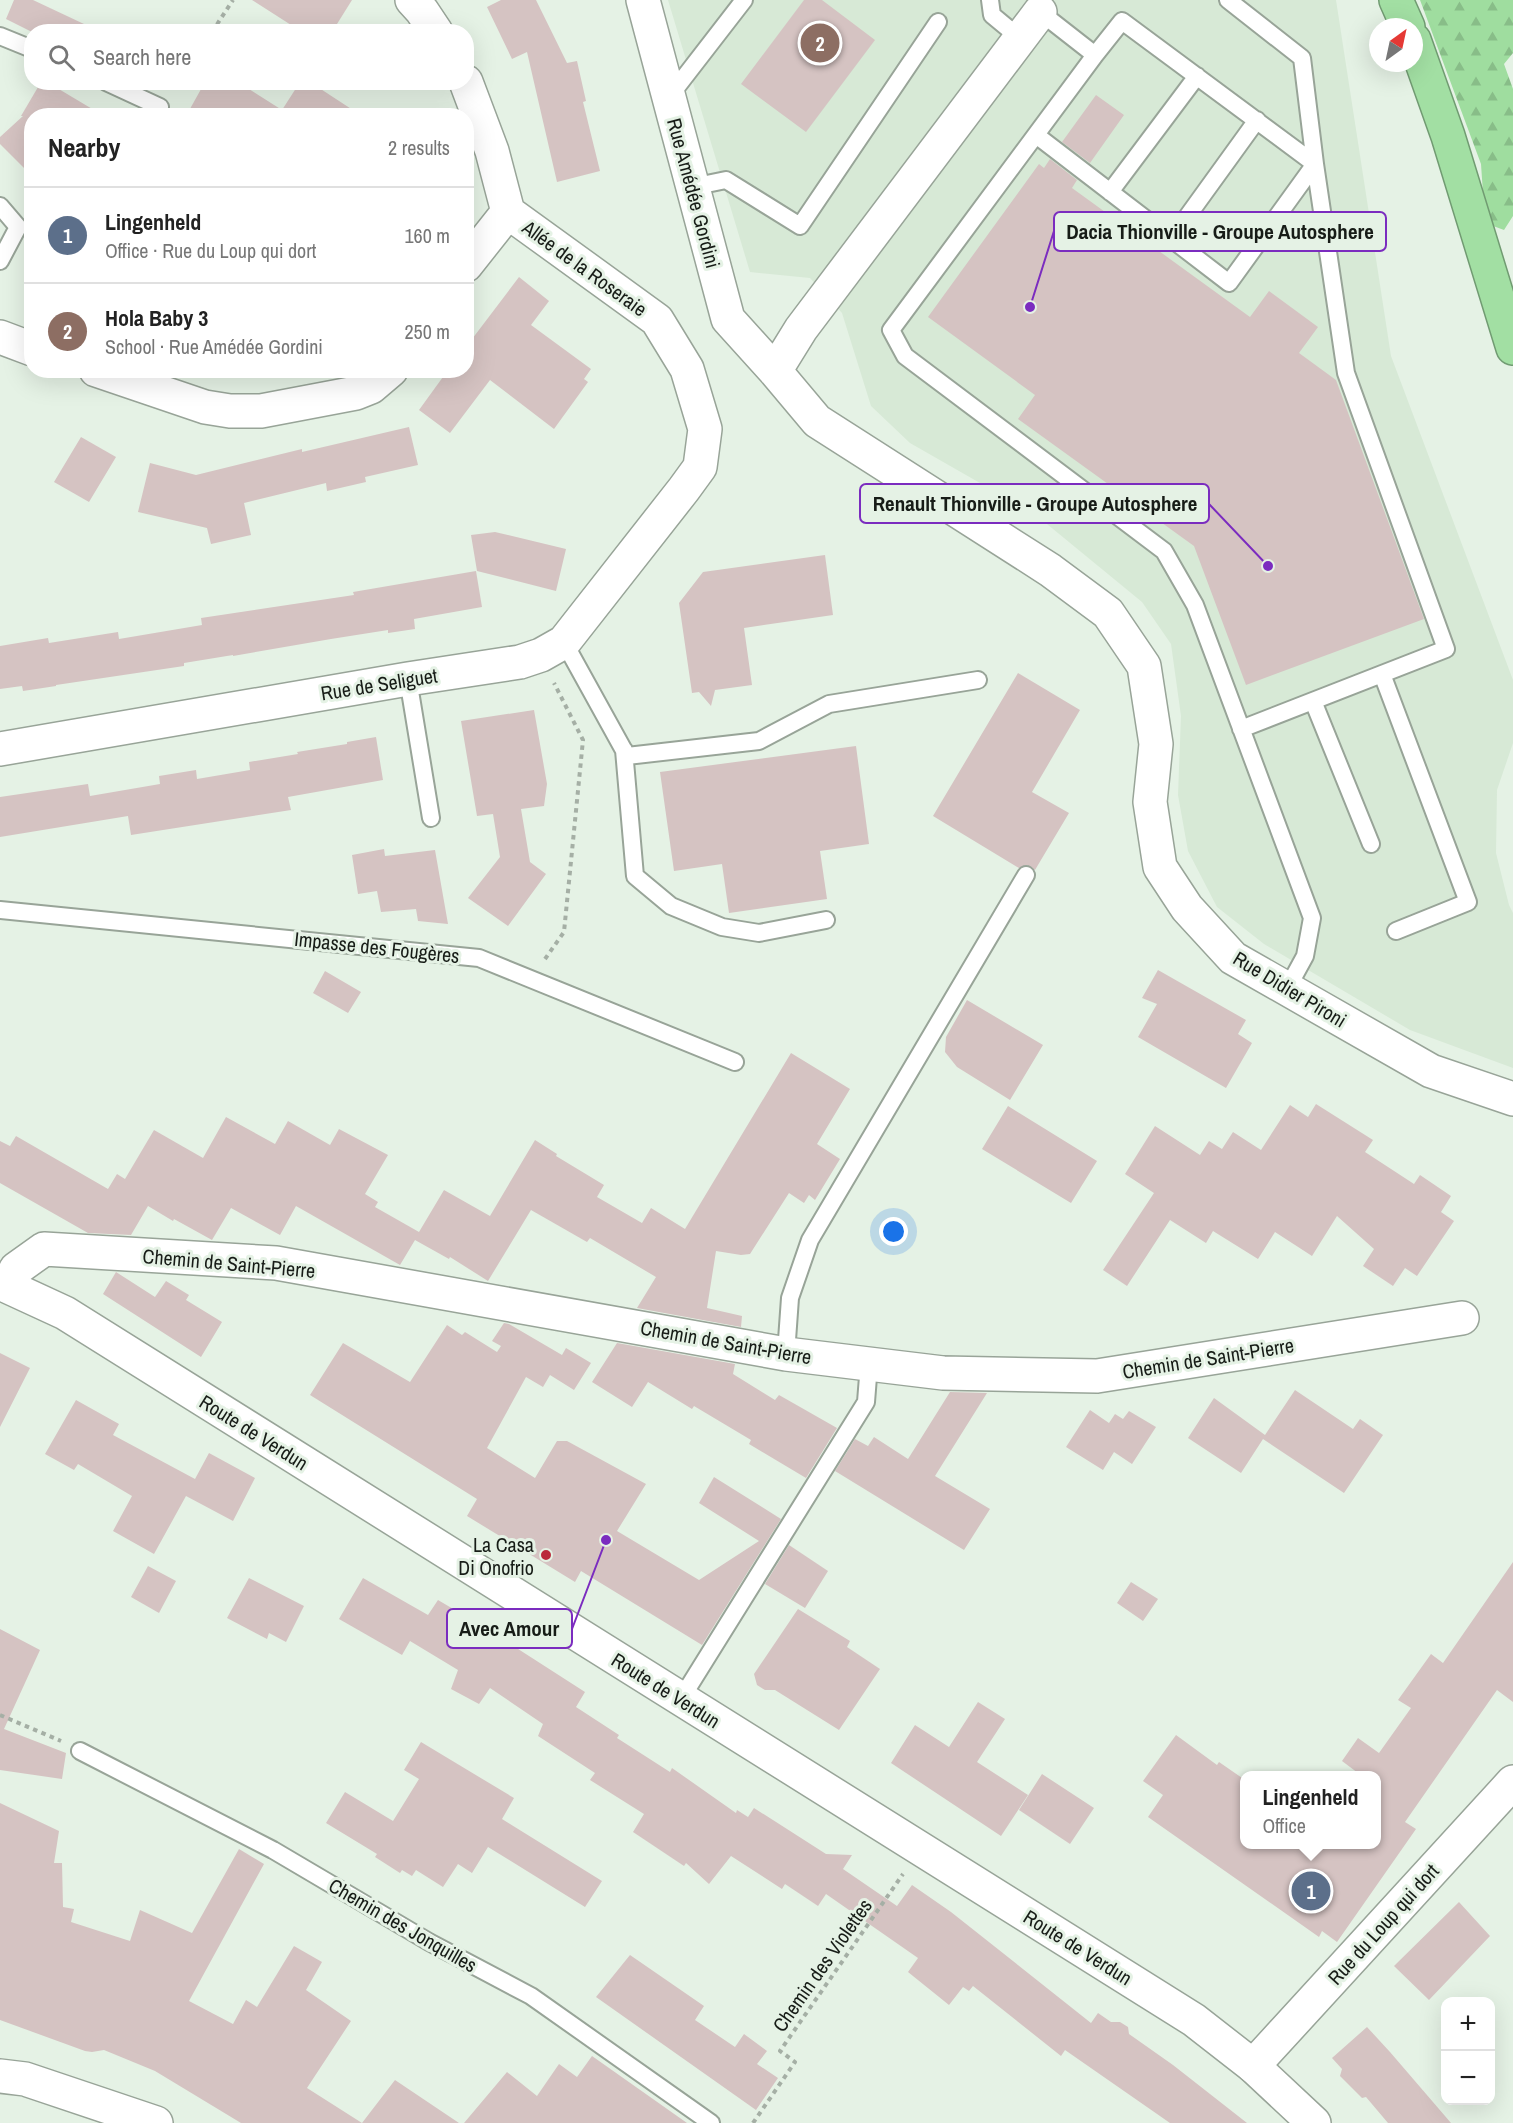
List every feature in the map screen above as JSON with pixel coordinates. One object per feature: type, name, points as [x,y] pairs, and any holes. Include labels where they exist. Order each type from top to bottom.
[{"type":"highway","points":[[1396,0],[1404,18]]},
{"type":"highway","points":[[1423,65],[1448,136],[1513,348]]},
{"type":"street","points":[[412,0],[431,24]]},
{"type":"street","name":"Rue Amédée Gordini","points":[[643,0],[728,319],[775,370]]},
{"type":"street","points":[[775,370],[801,329],[1040,12]]},
{"type":"street","name":"Allée de la Roseraie","points":[[469,90],[492,151],[508,212],[657,320],[687,369],[705,429],[700,467],[552,648]]},
{"type":"street","name":"Allée de la Roseraie","points":[[474,255],[508,212]]},
{"type":"street","name":"Rue Didier Pironi","points":[[775,370],[817,421],[1050,570],[1108,613],[1144,666],[1156,744],[1150,802],[1160,867],[1186,908],[1233,958],[1431,1071],[1513,1099]]},
{"type":"street","points":[[120,378],[205,407],[230,411],[261,411],[356,393],[371,387],[382,378]]},
{"type":"street","name":"Rue de Seliguet","points":[[0,749],[520,662],[552,648]]},
{"type":"street","name":"Chemin de Saint-Pierre","points":[[4,1284],[16,1269],[44,1249],[276,1263],[786,1354],[943,1373],[1097,1376],[1462,1318]]},
{"type":"street","name":"Route de Verdun","points":[[4,1284],[65,1313],[1194,2020],[1253,2066],[1314,2123]]},
{"type":"street","name":"Rue du Loup qui dort","points":[[1253,2066],[1513,1782]]},
{"type":"street","points":[[0,2076],[25,2079],[156,2123]]},
{"type":"lane","points":[[669,98],[744,0]]},
{"type":"lane","points":[[990,0],[992,15],[1020,39]]},
{"type":"lane","points":[[1228,0],[1302,58],[1346,373],[1446,650],[1241,729]]},
{"type":"lane","points":[[1040,12],[1095,55]]},
{"type":"lane","points":[[1287,989],[1305,956],[1312,918],[1195,605],[1164,551],[905,356],[891,330],[1122,21],[1315,164]]},
{"type":"lane","points":[[693,188],[726,180],[800,226],[938,22]]},
{"type":"lane","points":[[0,36],[24,46]]},
{"type":"lane","points":[[1110,192],[1197,76]]},
{"type":"lane","points":[[123,90],[160,107]]},
{"type":"lane","points":[[1171,238],[1257,120]]},
{"type":"lane","points":[[1036,135],[1229,283],[1315,164]]},
{"type":"lane","points":[[0,206],[18,227],[0,261]]},
{"type":"lane","points":[[552,648],[627,756],[759,741],[829,704],[978,680]]},
{"type":"lane","points":[[1382,674],[1468,902],[1396,931]]},
{"type":"lane","points":[[408,679],[431,818]]},
{"type":"lane","points":[[1312,701],[1371,844]]},
{"type":"lane","points":[[624,750],[635,876],[662,899],[671,906],[722,927],[759,933],[826,920]]},
{"type":"lane","points":[[786,1354],[790,1298],[810,1239],[1026,875]]},
{"type":"lane","name":"Impasse des Fougères","points":[[0,910],[479,958],[735,1062]]},
{"type":"lane","points":[[681,1699],[866,1402],[869,1364]]},
{"type":"lane","name":"Chemin des Jonquilles","points":[[80,1751],[273,1850],[429,1942],[531,1996],[711,2123]]},
{"type":"path","points":[[217,24],[233,0]]},
{"type":"path","points":[[531,979],[564,932],[583,740],[552,648]]},
{"type":"path","points":[[0,1715],[43,1732],[80,1751]]},
{"type":"path","name":"Chemin des Violettes","points":[[753,2123],[795,2062],[780,2051],[920,1849]]},
{"type":"shaded area","points":[[668,0],[1336,0],[1391,356],[1513,680],[1513,743],[1497,790],[1496,853],[1513,913],[1513,1068],[1410,1030],[1264,944],[1217,907],[1188,851],[1178,795],[1181,716],[1171,644],[1142,602],[1036,515],[910,443],[871,406],[842,313],[810,278],[750,272]]},
{"type":"green space","points":[[1420,0],[1513,0],[1513,53],[1504,64],[1513,89],[1513,216],[1504,230],[1485,223],[1481,164]]},
{"type":"building","points":[[14,0],[33,0],[84,24],[24,24],[24,28],[6,19]]},
{"type":"building","points":[[252,0],[352,0],[337,24],[290,24]]},
{"type":"building","points":[[501,0],[536,0],[567,63],[577,61],[586,101],[583,102],[600,171],[557,182],[527,52],[512,59],[487,7]]},
{"type":"building","points":[[804,0],[822,0],[875,40],[806,132],[741,84]]},
{"type":"building","points":[[36,90],[60,90],[91,108],[26,108]]},
{"type":"building","points":[[201,90],[251,90],[279,108],[190,108]]},
{"type":"building","points":[[295,90],[322,90],[350,108],[283,108]]},
{"type":"building","points":[[1096,95],[1124,115],[1090,163],[1062,142]]},
{"type":"building","points":[[24,111],[24,168],[0,144],[0,137],[23,116],[21,116]]},
{"type":"building","points":[[1050,159],[1077,180],[1072,188],[1250,317],[1269,291],[1318,327],[1299,353],[1336,380],[1424,619],[1246,685],[1194,546],[1018,419],[1035,395],[928,317],[1039,164],[1044,168]]},
{"type":"building","points":[[519,277],[549,301],[531,325],[591,369],[584,379],[588,382],[554,429],[490,380],[450,433],[419,410],[442,378],[474,378],[474,336]]},
{"type":"building","points":[[409,427],[418,465],[365,477],[366,482],[327,491],[326,483],[244,503],[251,535],[211,544],[207,528],[138,512],[150,463],[196,475],[302,449],[302,452]]},
{"type":"building","points":[[81,437],[116,457],[89,502],[54,482]]},
{"type":"building","points":[[495,532],[566,549],[556,591],[477,571],[471,535]]},
{"type":"building","points":[[825,555],[833,615],[744,628],[752,685],[715,690],[711,706],[699,692],[692,693],[679,603],[703,572]]},
{"type":"building","points":[[476,571],[482,607],[414,619],[415,629],[388,633],[388,630],[331,639],[184,663],[184,666],[23,691],[22,686],[0,689],[0,646],[48,638],[49,643],[118,632],[119,639],[202,625],[201,618],[354,595],[353,592]]},
{"type":"building","points":[[1018,673],[1080,710],[1032,792],[1069,813],[1035,870],[1027,865],[1019,868],[933,816]]},
{"type":"building","points":[[534,710],[547,784],[544,806],[521,809],[530,862],[546,874],[508,926],[468,898],[500,857],[493,814],[477,816],[461,721]]},
{"type":"building","points":[[376,737],[383,780],[288,797],[291,810],[131,835],[128,816],[0,837],[0,797],[88,784],[90,796],[160,784],[159,776],[196,770],[197,779],[250,770],[249,762]]},
{"type":"building","points":[[856,746],[869,844],[820,851],[827,899],[729,913],[722,864],[674,871],[660,772]]},
{"type":"building","points":[[384,849],[385,856],[435,850],[448,924],[418,921],[416,909],[381,912],[377,891],[358,894],[352,855]]},
{"type":"building","points":[[1158,970],[1246,1020],[1238,1034],[1252,1043],[1226,1088],[1138,1037],[1157,1004],[1142,998]]},
{"type":"building","points":[[325,971],[361,992],[348,1013],[313,993]]},
{"type":"building","points":[[967,1000],[1043,1045],[1010,1100],[957,1067],[945,1052],[946,1037]]},
{"type":"building","points":[[791,1053],[850,1089],[817,1144],[840,1159],[815,1200],[809,1195],[804,1203],[789,1193],[750,1254],[716,1251],[707,1308],[742,1316],[741,1327],[637,1308],[656,1277],[590,1238],[587,1242],[531,1210],[488,1281],[450,1257],[449,1259],[415,1240],[400,1265],[296,1206],[280,1235],[231,1208],[212,1240],[148,1206],[131,1235],[88,1233],[0,1183],[0,1141],[10,1146],[16,1136],[108,1189],[117,1174],[125,1179],[154,1130],[203,1158],[226,1117],[275,1144],[288,1121],[330,1145],[339,1129],[388,1155],[365,1194],[378,1202],[375,1207],[419,1232],[444,1190],[490,1216],[535,1140],[557,1154],[556,1156],[604,1185],[597,1197],[642,1223],[651,1208],[685,1229]]},
{"type":"building","points":[[1316,1104],[1373,1140],[1365,1152],[1414,1184],[1420,1175],[1451,1196],[1441,1212],[1454,1221],[1417,1276],[1405,1268],[1393,1286],[1363,1266],[1374,1249],[1337,1216],[1312,1256],[1275,1232],[1258,1259],[1213,1231],[1206,1243],[1170,1220],[1127,1286],[1103,1270],[1154,1193],[1125,1174],[1155,1126],[1200,1155],[1209,1141],[1222,1149],[1233,1132],[1261,1150],[1290,1105],[1308,1117]]},
{"type":"building","points":[[1008,1106],[1097,1161],[1071,1203],[982,1149]]},
{"type":"building","points":[[116,1272],[155,1297],[166,1281],[189,1295],[186,1300],[222,1322],[201,1357],[103,1294]]},
{"type":"building","points":[[504,1323],[562,1355],[566,1348],[591,1363],[574,1390],[550,1375],[543,1387],[526,1377],[487,1448],[535,1478],[557,1441],[567,1441],[646,1484],[617,1531],[699,1580],[759,1541],[699,1503],[714,1477],[781,1519],[702,1645],[581,1571],[575,1582],[467,1516],[477,1499],[310,1395],[343,1343],[410,1382],[447,1325],[462,1335],[465,1332],[497,1352],[501,1346],[492,1341]]},
{"type":"building","points":[[617,1343],[735,1364],[733,1374],[775,1400],[779,1395],[837,1428],[806,1478],[749,1444],[751,1440],[694,1406],[692,1409],[648,1382],[632,1407],[592,1382]]},
{"type":"building","points":[[0,1353],[30,1368],[0,1427]]},
{"type":"building","points":[[1295,1390],[1353,1429],[1360,1419],[1383,1435],[1344,1493],[1263,1439],[1241,1473],[1188,1438],[1214,1398],[1265,1435]]},
{"type":"building","points":[[950,1392],[987,1393],[935,1476],[990,1509],[964,1550],[835,1471],[855,1439],[868,1446],[874,1437],[908,1459]]},
{"type":"building","points":[[76,1400],[119,1424],[113,1435],[195,1479],[209,1453],[255,1478],[233,1521],[186,1496],[154,1554],[113,1531],[132,1496],[78,1464],[74,1470],[45,1454]]},
{"type":"building","points":[[1090,1410],[1109,1423],[1115,1414],[1123,1419],[1129,1411],[1156,1427],[1132,1464],[1114,1452],[1103,1470],[1066,1447]]},
{"type":"building","points":[[789,1545],[828,1571],[805,1608],[765,1584]]},
{"type":"building","points":[[1513,1562],[1513,1702],[1497,1690],[1405,1822],[1416,1829],[1337,1942],[1322,1931],[1319,1937],[1148,1817],[1163,1795],[1143,1781],[1176,1735],[1217,1765],[1219,1762],[1240,1777],[1240,1849],[1381,1849],[1381,1771],[1355,1771],[1342,1761],[1358,1738],[1379,1753],[1411,1708],[1398,1700],[1431,1654],[1443,1663]]},
{"type":"building","points":[[148,1566],[176,1581],[159,1613],[131,1597]]},
{"type":"building","points":[[249,1578],[304,1606],[286,1642],[269,1633],[267,1639],[227,1618]]},
{"type":"building","points":[[363,1578],[428,1615],[438,1600],[487,1629],[585,1692],[576,1707],[619,1735],[617,1738],[670,1772],[672,1768],[736,1813],[737,1810],[748,1817],[754,1808],[826,1854],[852,1855],[843,1869],[897,1906],[912,1885],[951,1912],[1091,2023],[1098,2013],[1111,2022],[1120,2022],[1128,2027],[1129,2034],[1247,2123],[1170,2123],[1065,2050],[1061,2056],[973,1986],[969,1991],[963,1987],[949,2005],[908,1972],[918,1958],[826,1894],[818,1906],[785,1884],[782,1889],[731,1856],[709,1884],[686,1863],[684,1866],[633,1832],[644,1814],[590,1780],[595,1773],[538,1736],[543,1724],[490,1688],[479,1704],[451,1689],[458,1670],[410,1641],[402,1655],[339,1619]]},
{"type":"building","points":[[1131,1582],[1158,1599],[1143,1621],[1117,1603]]},
{"type":"building","points":[[798,1609],[850,1641],[847,1647],[880,1669],[839,1730],[775,1690],[765,1690],[757,1685],[754,1674]]},
{"type":"building","points":[[0,1629],[40,1650],[4,1729],[66,1753],[62,1779],[0,1770]]},
{"type":"building","points":[[978,1702],[1005,1719],[977,1762],[1028,1795],[1001,1836],[891,1763],[915,1725],[949,1747]]},
{"type":"building","points":[[421,1742],[514,1798],[502,1819],[602,1881],[585,1907],[488,1847],[472,1873],[458,1864],[443,1887],[416,1870],[412,1876],[402,1870],[400,1873],[375,1857],[377,1854],[326,1823],[345,1792],[393,1821],[419,1779],[404,1770]]},
{"type":"building","points":[[1042,1774],[1094,1808],[1070,1844],[1019,1810]]},
{"type":"building","points":[[0,1803],[59,1831],[54,1863],[62,1863],[63,1907],[74,1909],[71,1922],[130,1941],[140,1910],[192,1933],[239,1849],[264,1864],[189,2001],[233,2024],[246,2000],[257,2007],[294,1946],[322,1962],[306,1990],[351,2021],[307,2088],[362,2123],[241,2123],[155,2071],[104,2050],[85,2051],[0,2020]]},
{"type":"building","points":[[1459,1902],[1490,1936],[1429,2000],[1394,1966]]},
{"type":"building","points":[[630,1955],[704,2006],[695,2020],[735,2047],[744,2034],[767,2051],[757,2064],[778,2078],[756,2110],[596,1997]]},
{"type":"building","points":[[1367,2027],[1451,2123],[1388,2123],[1366,2097],[1362,2098],[1340,2076],[1342,2069],[1332,2058]]},
{"type":"building","points":[[592,2056],[687,2123],[464,2123],[507,2072],[537,2096],[559,2064],[577,2077]]},
{"type":"building","points":[[395,2080],[459,2123],[362,2123]]},
{"type":"place","name":"Hola Baby 3","points":[[820,43]]},
{"type":"place","name":"Dacia Thionville - Groupe Autosphere","points":[[1030,307]]},
{"type":"place","name":"Renault Thionville - Groupe Autosphere","points":[[1268,566]]},
{"type":"place","name":"Avec Amour","points":[[606,1540]]},
{"type":"place","name":"La Casa Di Onofrio","points":[[546,1555]]},
{"type":"place","name":"Lingenheld","points":[[1311,1891]]}]
